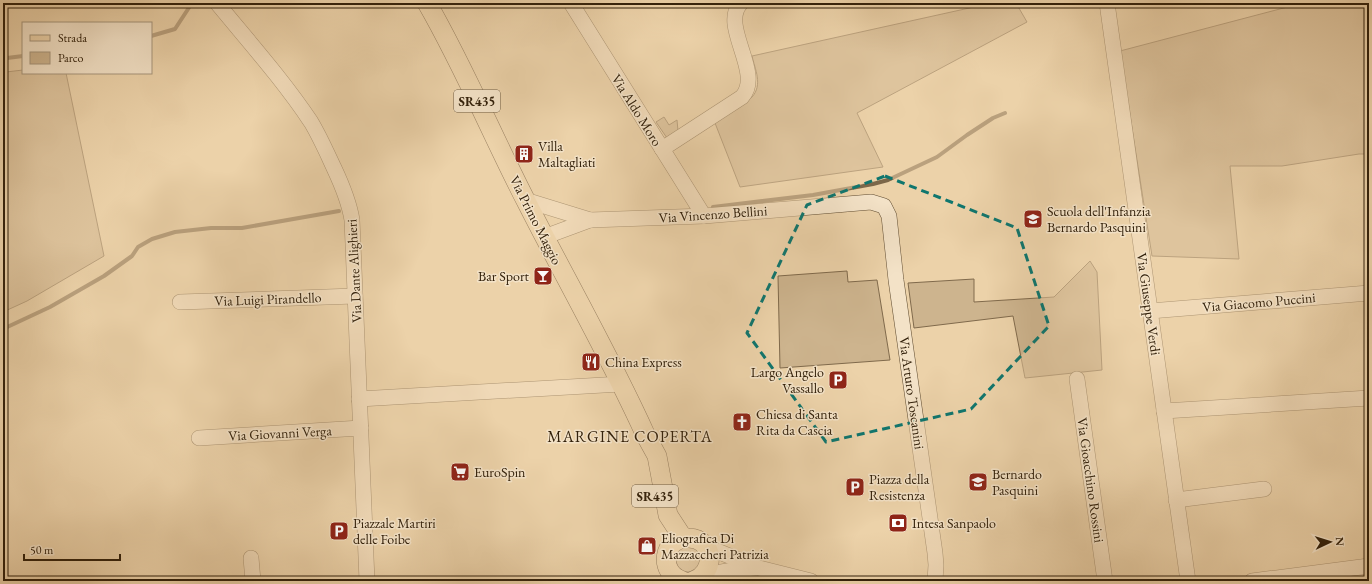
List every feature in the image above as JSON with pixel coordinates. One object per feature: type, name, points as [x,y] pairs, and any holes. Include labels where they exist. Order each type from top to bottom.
[{"type":"main road","name":"Via Primo Maggio","points":[[427,3],[446,36],[525,200],[657,456],[668,515],[683,538]]},
{"type":"main road","name":"SR435","points":[[646,436],[646,454],[662,528],[667,567],[676,579]]},
{"type":"main road","points":[[666,556],[674,543],[683,538],[693,538],[705,545],[710,562],[708,568],[697,579]]},
{"type":"street","name":"Via Dante Alighieri","points":[[216,3],[283,84],[311,123],[344,190],[350,209],[352,220],[356,296],[367,581]]},
{"type":"street","name":"Via Aldo Moro","points":[[571,3],[704,216]]},
{"type":"street","points":[[662,149],[746,93],[748,89],[748,76],[734,19],[737,8],[741,3]]},
{"type":"street","name":"Via Giuseppe Verdi","points":[[1107,3],[1188,581]]},
{"type":"street","points":[[525,200],[590,220]]},
{"type":"street","name":"Via Vincenzo Bellini","points":[[544,237],[590,220],[704,216],[871,202],[884,206]]},
{"type":"street","name":"Via Arturo Toscanini","points":[[884,206],[889,216],[896,280],[935,553],[935,581]]},
{"type":"street","name":"Via Giacomo Puccini","points":[[1150,311],[1369,293]]},
{"type":"street","name":"Via Luigi Pirandello","points":[[180,302],[356,296]]},
{"type":"street","name":"Via Gioacchino Rossini","points":[[1076,379],[1105,581]]},
{"type":"street","points":[[359,399],[621,384]]},
{"type":"street","points":[[1164,412],[1369,398]]},
{"type":"street","name":"Via Giovanni Verga","points":[[199,438],[361,428]]},
{"type":"street","points":[[1176,500],[1264,489]]},
{"type":"street","points":[[705,545],[759,568],[812,581]]},
{"type":"street","points":[[251,558],[253,581]]},
{"type":"street","points":[[1252,581],[1369,566]]},
{"type":"street","points":[[697,579],[714,573],[759,568]]},
{"type":"highlighted area","points":[[885,176],[1017,228],[1049,326],[971,409],[826,442],[747,333],[807,205]]},
{"type":"green space","points":[[992,3],[1016,3],[1027,22],[857,113],[883,167],[740,187],[715,123],[752,97],[755,92],[758,82],[752,56]]},
{"type":"green space","points":[[1295,3],[1369,3],[1369,154],[1359,154],[1282,166],[1230,166],[1239,259],[1152,256],[1120,51],[1295,5]]},
{"type":"green space","points":[[3,54],[6,72],[22,70],[22,74],[66,74],[104,256],[27,301],[3,312]]},
{"type":"green space","points":[[664,117],[669,125],[677,120],[678,131],[667,138],[656,122]]},
{"type":"green space","points":[[1090,261],[1097,272],[1102,370],[1025,378],[1013,316],[914,328],[908,283],[974,279],[974,302],[1054,297]]},
{"type":"green space","points":[[847,271],[848,282],[877,280],[890,360],[780,368],[778,276]]},
{"type":"green space","points":[[688,546],[697,550],[701,559],[697,568],[688,572],[679,568],[675,559],[679,550]]},
{"type":"waterway","points":[[152,36],[175,29],[192,3]]},
{"type":"waterway","points":[[7,58],[22,56]]},
{"type":"waterway","points":[[713,207],[813,195],[888,180],[937,157],[993,118],[1005,113]]},
{"type":"waterway","points":[[3,329],[50,307],[104,276],[132,256],[138,247],[152,239],[175,232],[211,228],[242,228],[339,211]]},
{"type":"place","name":"Villa Maltagliati","points":[[524,154]]},
{"type":"place","name":"Scuola dell'Infanzia Bernardo Pasquini","points":[[1033,219]]},
{"type":"place","name":"Bar Sport","points":[[543,276]]},
{"type":"place","name":"China Express","points":[[591,362]]},
{"type":"place","name":"Largo Angelo Vassallo","points":[[838,380]]},
{"type":"place","name":"Chiesa di Santa Rita da Cascia","points":[[742,422]]},
{"type":"place","name":"EuroSpin","points":[[460,472]]},
{"type":"place","name":"Bernardo Pasquini","points":[[978,482]]},
{"type":"place","name":"Piazza della Resistenza","points":[[855,487]]},
{"type":"place","name":"Intesa Sanpaolo","points":[[898,523]]},
{"type":"place","name":"Piazzale Martiri delle Foibe","points":[[339,531]]},
{"type":"place","name":"Eliografica Di Mazzaccheri Patrizia","points":[[647,546]]},
{"type":"district","name":"MARGINE COPERTA","points":[[630,436]]}]
